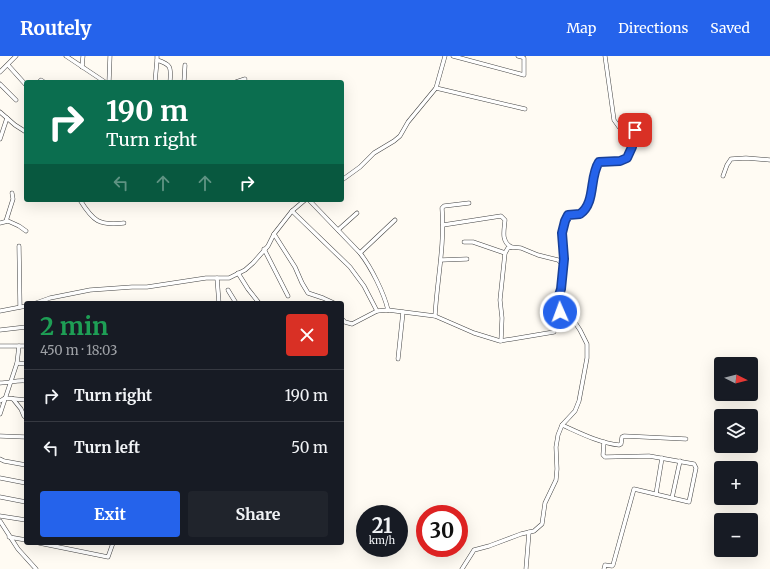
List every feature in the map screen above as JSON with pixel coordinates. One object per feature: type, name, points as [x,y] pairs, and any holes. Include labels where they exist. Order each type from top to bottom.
[{"type":"street","points":[[0,72],[16,56]]},
{"type":"street","points":[[66,56],[102,80]]},
{"type":"street","points":[[82,67],[83,56]]},
{"type":"street","points":[[109,80],[110,56]]},
{"type":"street","points":[[344,179],[360,167],[378,150],[397,139],[408,122],[436,88],[446,56]]},
{"type":"street","points":[[454,56],[524,75],[524,58],[518,56]]},
{"type":"street","points":[[462,569],[474,550],[537,529],[542,524],[545,503],[556,480],[556,447],[558,436],[562,425],[575,411],[582,393],[587,350],[585,340],[574,321],[560,312],[557,301],[561,289],[563,265],[562,237],[566,217],[571,214],[580,214],[586,208],[592,189],[596,166],[599,162],[620,161],[627,158],[635,136],[634,129],[619,127],[614,120],[604,56]]},
{"type":"street","points":[[156,80],[157,58],[170,66],[170,80]]},
{"type":"street","points":[[8,65],[24,83]]},
{"type":"street","points":[[184,80],[185,66]]},
{"type":"street","points":[[0,84],[16,100]]},
{"type":"street","points":[[436,88],[525,109]]},
{"type":"street","points":[[0,112],[24,131]]},
{"type":"street","points":[[0,139],[7,118]]},
{"type":"street","points":[[723,176],[727,164],[731,159],[746,158],[770,160]]},
{"type":"street","points":[[6,221],[12,199],[12,193]]},
{"type":"street","points":[[82,202],[98,221],[108,224],[124,222]]},
{"type":"street","points":[[42,301],[90,290],[147,287],[206,278],[229,278],[253,263],[292,211],[303,202]]},
{"type":"street","points":[[311,202],[367,261],[382,291],[388,310]]},
{"type":"street","points":[[435,316],[436,292],[441,260],[443,207],[468,203]]},
{"type":"street","points":[[292,211],[350,267],[364,286],[377,311]]},
{"type":"street","points":[[338,230],[357,213]]},
{"type":"street","points":[[443,225],[501,216],[505,220],[503,237],[506,243],[511,247],[521,248],[538,255],[558,260],[563,265]]},
{"type":"street","points":[[360,253],[395,220]]},
{"type":"street","points":[[0,223],[6,221],[19,226],[26,231]]},
{"type":"street","points":[[274,234],[295,267],[308,293],[330,301]]},
{"type":"street","points":[[464,242],[473,242],[505,253]]},
{"type":"street","points":[[19,246],[20,307]]},
{"type":"street","points":[[501,342],[502,318],[500,300],[505,253],[508,248],[511,247]]},
{"type":"street","points":[[264,249],[288,296]]},
{"type":"street","points":[[441,260],[467,259]]},
{"type":"street","points":[[238,273],[257,301]]},
{"type":"street","points":[[217,278],[219,301]]},
{"type":"street","points":[[228,290],[235,301]]},
{"type":"street","points":[[0,311],[24,306]]},
{"type":"street","points":[[344,321],[352,324],[377,311],[388,310],[435,316],[474,333],[501,342],[554,332]]},
{"type":"street","points":[[398,359],[402,312]]},
{"type":"street","points":[[0,330],[24,327]]},
{"type":"street","points":[[0,346],[24,346]]},
{"type":"street","points":[[0,414],[17,363],[19,346]]},
{"type":"street","points":[[17,363],[24,364]]},
{"type":"street","points":[[0,383],[17,380],[24,381]]},
{"type":"street","points":[[0,401],[5,398],[24,400]]},
{"type":"street","points":[[13,399],[21,409],[24,416]]},
{"type":"street","points":[[562,425],[604,442],[619,445],[621,444],[622,437],[624,436],[686,439]]},
{"type":"street","points":[[0,436],[24,437]]},
{"type":"street","points":[[604,442],[603,455],[605,457],[642,456],[680,461],[694,464],[696,466],[690,501],[687,502],[634,489],[614,565],[604,566],[604,569]]},
{"type":"street","points":[[656,494],[662,458]]},
{"type":"street","points":[[0,459],[24,465]]},
{"type":"street","points":[[672,498],[680,461]]},
{"type":"street","points":[[0,478],[24,483]]},
{"type":"street","points":[[0,497],[24,502]]},
{"type":"street","points":[[0,516],[24,520]]},
{"type":"street","points":[[0,521],[9,537],[29,563],[36,569]]},
{"type":"street","points":[[526,569],[529,532]]},
{"type":"street","points":[[9,537],[24,540]]},
{"type":"street","points":[[48,545],[108,557],[112,545]]},
{"type":"route","points":[[560,312],[557,301],[561,289],[564,259],[562,233],[566,217],[571,214],[580,214],[586,208],[592,189],[596,166],[599,162],[620,161],[627,158],[630,154],[635,136],[635,130]]}]
